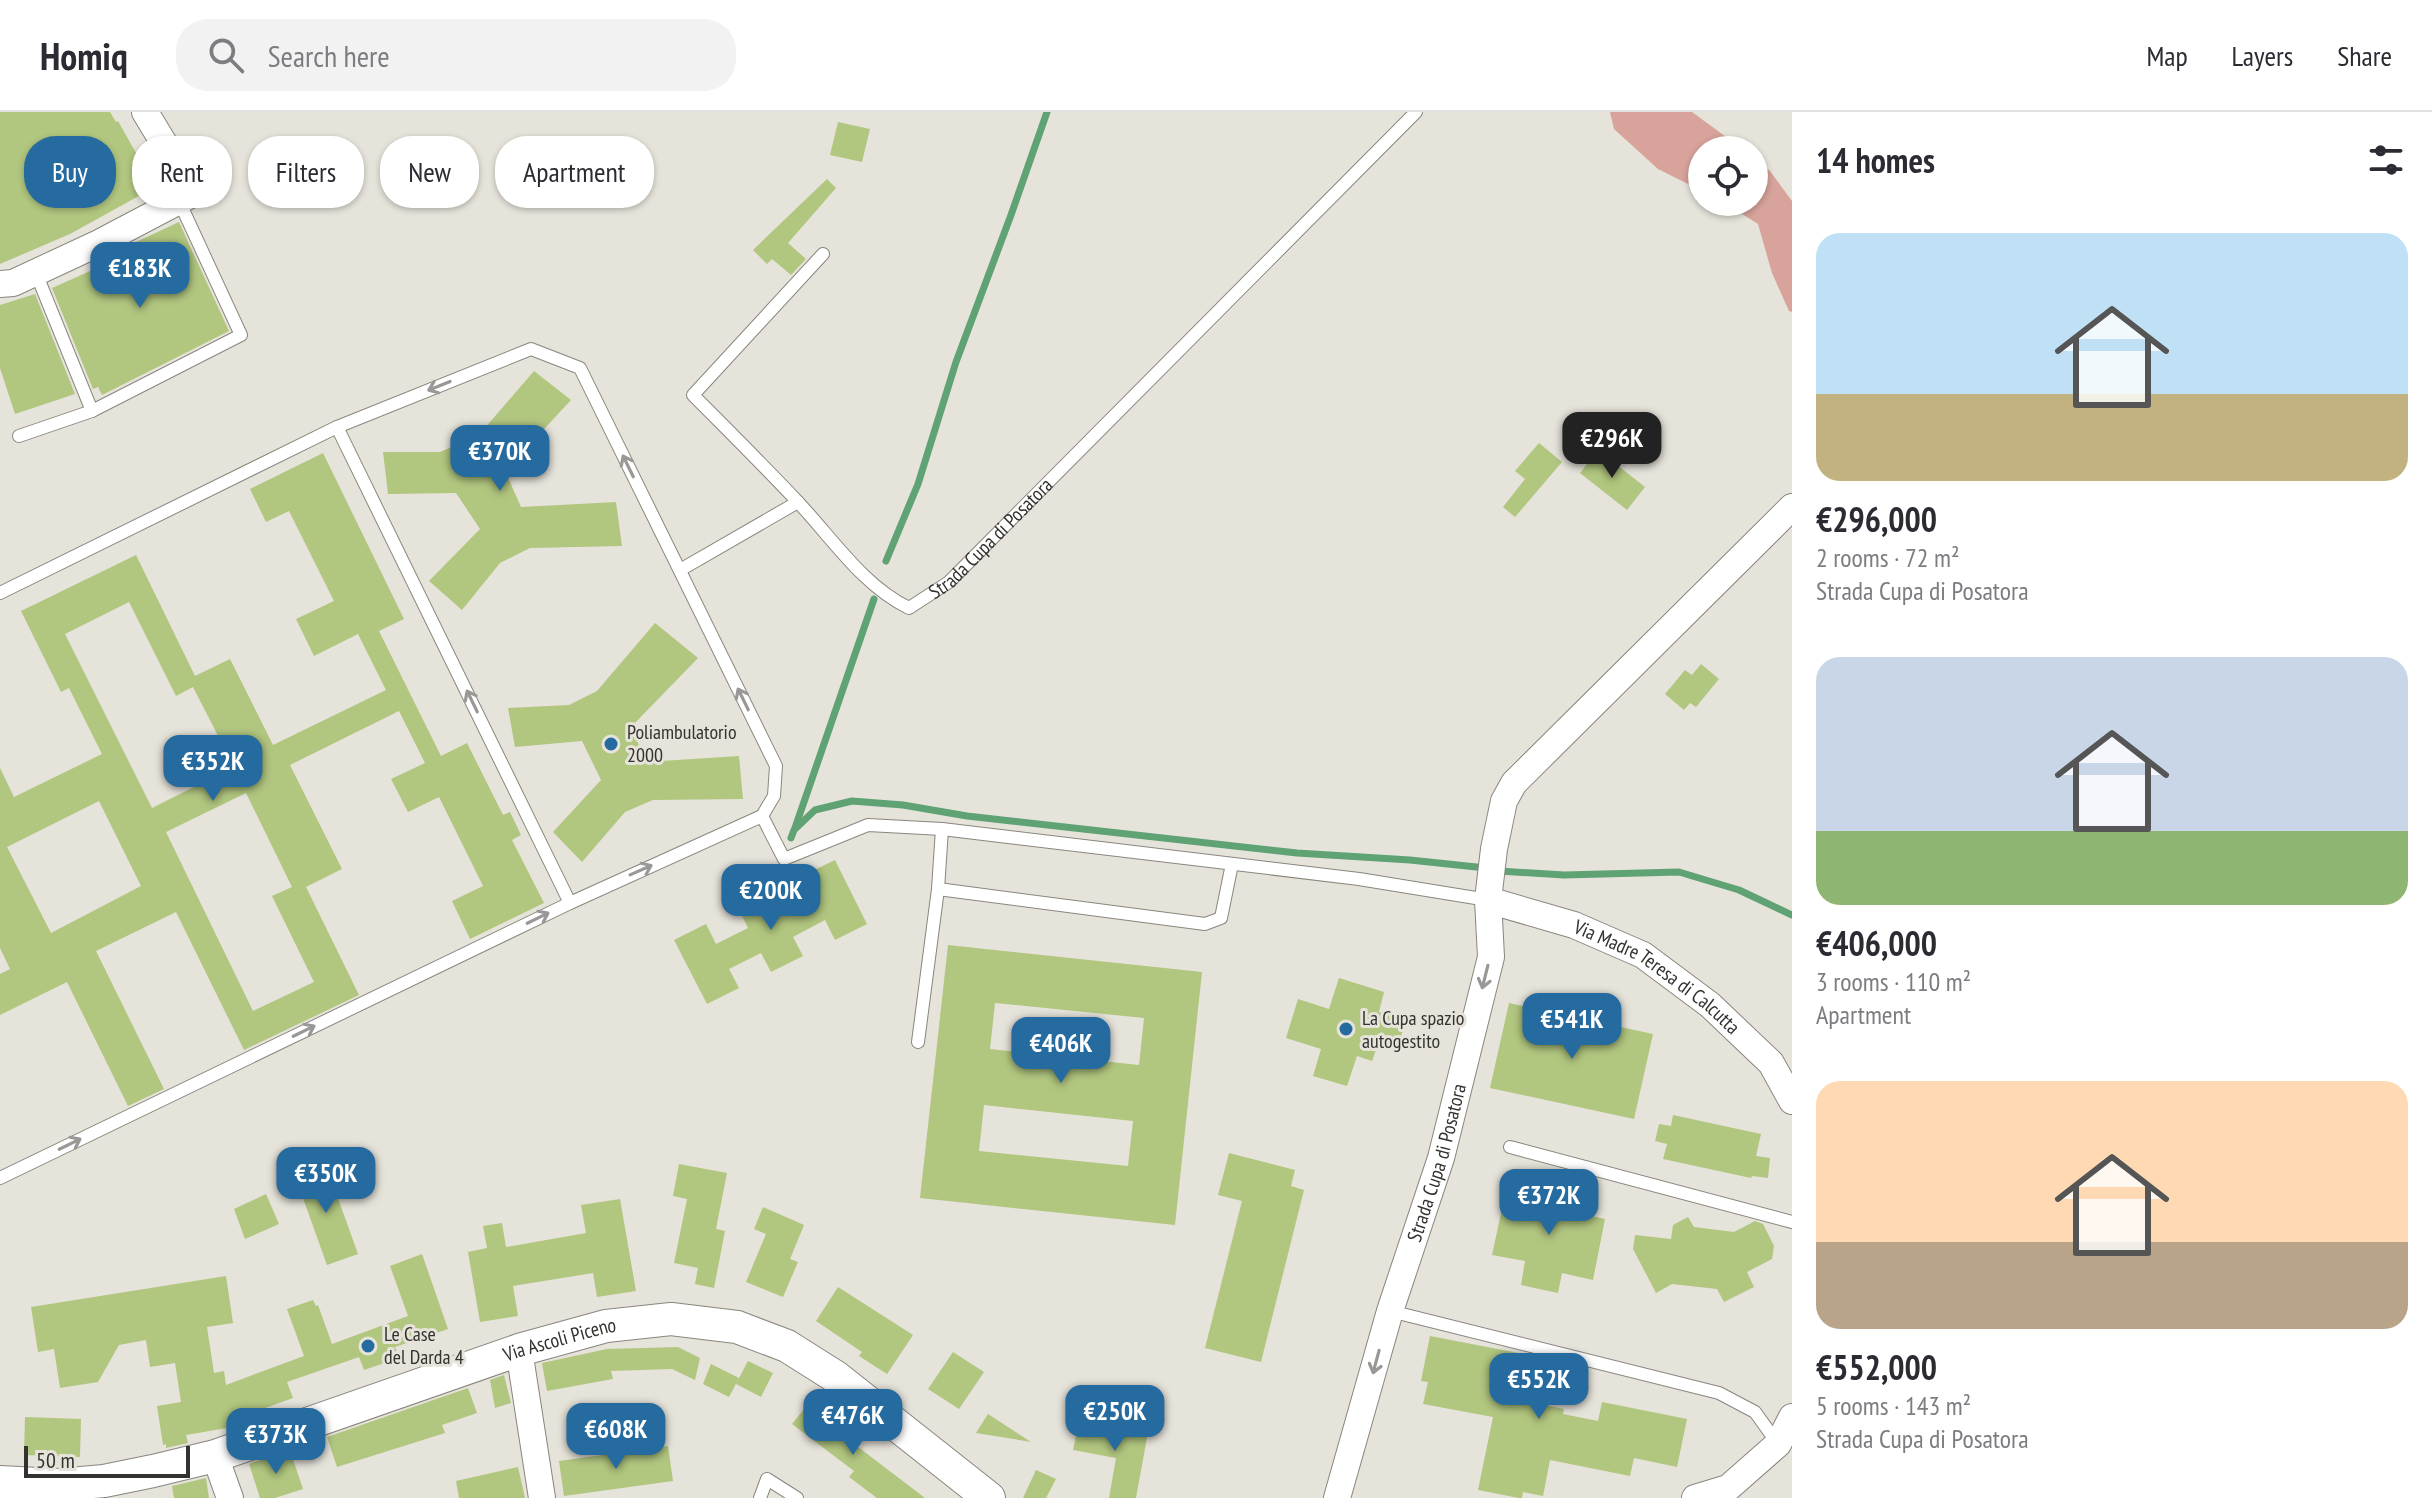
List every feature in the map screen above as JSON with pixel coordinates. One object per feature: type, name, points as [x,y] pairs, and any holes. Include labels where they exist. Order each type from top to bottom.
[{"type":"street","points":[[145,112],[160,136]]},
{"type":"street","points":[[0,284],[13,283],[36,273],[166,208]]},
{"type":"street","name":"Strada Cupa di Posatora","points":[[1337,1498],[1390,1311],[1441,1158],[1491,957],[1489,889],[1504,801],[1514,783],[1792,507]]},
{"type":"street","name":"Via Madre Teresa di Calcutta","points":[[1489,889],[1643,955],[1710,1005],[1771,1063],[1792,1101]]},
{"type":"street","name":"Via Ascoli Piceno","points":[[0,1482],[58,1485],[104,1481],[215,1456],[519,1350],[606,1326],[671,1319],[737,1327],[787,1346],[836,1377],[989,1498]]},
{"type":"street","points":[[519,1350],[542,1498]]},
{"type":"street","points":[[1695,1498],[1728,1488],[1778,1444],[1792,1417]]},
{"type":"street","points":[[215,1456],[230,1498]]},
{"type":"lane","name":"Strada Cupa di Posatora","points":[[823,254],[693,395],[889,598],[909,608],[949,582],[1416,112]]},
{"type":"lane","points":[[19,436],[92,411],[241,335],[182,208]]},
{"type":"lane","points":[[36,273],[92,411]]},
{"type":"lane","points":[[0,593],[337,427],[531,349],[580,368],[776,766],[774,796],[762,816],[570,903],[0,1178]]},
{"type":"lane","points":[[337,427],[570,903]]},
{"type":"lane","points":[[680,570],[798,502]]},
{"type":"lane","points":[[762,816],[784,859],[868,825],[942,829],[1359,879],[1489,889]]},
{"type":"lane","points":[[918,1042],[938,889],[942,829]]},
{"type":"lane","points":[[938,889],[1205,924],[1221,918],[1232,864]]},
{"type":"lane","points":[[1510,1147],[1792,1222]]},
{"type":"lane","points":[[1390,1311],[1719,1393],[1755,1412],[1778,1444]]},
{"type":"lane","points":[[760,1498],[767,1479],[797,1498]]},
{"type":"shaded area","points":[[1610,112],[1692,112],[1725,136],[1688,136],[1688,184],[1658,169],[1614,129]]},
{"type":"shaded area","points":[[1768,169],[1792,201],[1792,312],[1772,273],[1758,224],[1745,216],[1768,216]]},
{"type":"building","points":[[0,112],[110,112],[132,146],[132,200],[70,234],[0,264]]},
{"type":"building","points":[[838,122],[870,129],[862,162],[830,155]]},
{"type":"building","points":[[827,179],[836,188],[788,243],[806,259],[791,275],[772,259],[767,264],[753,250]]},
{"type":"building","points":[[179,222],[229,331],[102,395],[98,387],[93,389],[52,288],[126,255],[123,248]]},
{"type":"building","points":[[35,294],[75,394],[15,414],[0,368],[0,305]]},
{"type":"building","points":[[534,371],[571,400],[505,471],[521,507],[616,502],[622,546],[530,548],[500,563],[462,610],[429,581],[480,529],[456,493],[388,494],[383,452],[440,452],[478,436]]},
{"type":"building","points":[[1539,443],[1562,462],[1515,517],[1503,507],[1525,479],[1515,471]]},
{"type":"building","points":[[1598,450],[1645,487],[1627,510],[1580,473]]},
{"type":"building","points":[[323,453],[404,619],[379,631],[441,756],[467,743],[503,815],[510,812],[521,835],[512,840],[544,903],[470,939],[452,901],[483,886],[439,797],[408,812],[391,779],[425,763],[399,711],[290,765],[342,869],[306,887],[359,995],[244,1050],[176,912],[96,951],[164,1089],[128,1106],[67,982],[0,1015],[0,974],[10,969],[0,948],[0,768],[14,797],[102,754],[69,688],[61,692],[21,611],[136,555],[195,676],[230,659],[273,745],[386,690],[358,634],[314,656],[296,619],[334,601],[289,511],[266,522],[250,489]],"holes":[[[129,602],[176,696],[193,687],[234,767],[152,808],[65,634]],[[246,793],[292,887],[272,896],[314,982],[253,1011],[166,832]],[[99,801],[141,886],[51,933],[7,847]]]},
{"type":"building","name":"Poliambulatorio 2000","points":[[655,623],[698,658],[631,727],[646,762],[739,756],[743,799],[653,800],[625,812],[582,862],[553,832],[601,780],[582,741],[515,747],[508,708],[569,705],[597,691]]},
{"type":"building","points":[[1701,664],[1719,679],[1696,707],[1690,703],[1684,710],[1665,694],[1685,670],[1692,675]]},
{"type":"building","points":[[835,860],[867,924],[835,940],[825,920],[793,937],[803,956],[771,972],[761,953],[729,969],[739,988],[707,1004],[674,940],[706,924],[716,944],[748,928],[738,908],[770,892],[780,911],[812,895],[802,876]]},
{"type":"building","points":[[948,945],[1202,972],[1175,1225],[920,1198]],"holes":[[[995,1003],[1144,1018],[1139,1065],[990,1049]],[[984,1105],[1133,1121],[1128,1166],[979,1151]]]},
{"type":"building","name":"La Cupa spazio autogestito","points":[[1339,978],[1384,992],[1379,1012],[1406,1020],[1396,1052],[1377,1047],[1372,1061],[1357,1056],[1347,1086],[1313,1076],[1321,1049],[1286,1038],[1298,999],[1329,1009]]},
{"type":"building","points":[[1509,1003],[1653,1034],[1634,1119],[1490,1088]]},
{"type":"building","points":[[1673,1115],[1761,1134],[1756,1156],[1770,1158],[1768,1178],[1751,1178],[1663,1159],[1667,1144],[1655,1141],[1659,1124],[1671,1126]]},
{"type":"building","points":[[1229,1153],[1295,1170],[1291,1186],[1304,1190],[1261,1362],[1205,1348],[1242,1201],[1218,1195]]},
{"type":"building","points":[[679,1164],[727,1173],[716,1229],[725,1231],[714,1288],[695,1284],[698,1268],[674,1263],[687,1199],[673,1196]]},
{"type":"building","points":[[326,1165],[358,1254],[327,1265],[295,1176]]},
{"type":"building","points":[[1540,1182],[1578,1189],[1573,1212],[1605,1219],[1593,1280],[1562,1273],[1558,1293],[1521,1285],[1525,1261],[1492,1255],[1505,1195],[1536,1202]]},
{"type":"building","points":[[266,1194],[279,1224],[245,1239],[234,1209]]},
{"type":"building","points":[[620,1199],[636,1291],[597,1297],[593,1273],[513,1286],[518,1316],[480,1322],[468,1252],[487,1248],[483,1226],[502,1223],[506,1247],[586,1233],[581,1205]]},
{"type":"building","points":[[763,1207],[804,1225],[790,1259],[798,1262],[783,1297],[746,1282],[766,1234],[754,1229]]},
{"type":"building","points":[[1688,1217],[1694,1227],[1734,1232],[1755,1221],[1763,1224],[1774,1246],[1772,1259],[1747,1272],[1754,1287],[1724,1302],[1717,1289],[1672,1284],[1656,1293],[1633,1249],[1635,1235],[1671,1239],[1673,1225]]},
{"type":"building","points":[[422,1254],[448,1329],[395,1347],[399,1358],[364,1370],[359,1357],[287,1382],[293,1398],[232,1420],[233,1427],[186,1435],[188,1443],[166,1448],[166,1444],[163,1445],[157,1406],[181,1402],[175,1363],[150,1367],[146,1340],[119,1345],[98,1382],[60,1388],[54,1349],[38,1352],[31,1307],[226,1276],[233,1323],[207,1327],[214,1373],[224,1371],[226,1385],[304,1356],[287,1309],[313,1300],[318,1305],[332,1344],[408,1316],[390,1266]]},
{"type":"building","points":[[838,1287],[913,1335],[887,1374],[859,1356],[862,1352],[816,1321]]},
{"type":"building","points":[[1430,1336],[1528,1355],[1523,1382],[1538,1385],[1535,1403],[1564,1409],[1563,1414],[1598,1421],[1602,1402],[1687,1419],[1677,1467],[1634,1458],[1630,1476],[1550,1460],[1543,1496],[1523,1492],[1522,1498],[1519,1498],[1478,1490],[1493,1417],[1423,1404],[1428,1382],[1421,1381]]},
{"type":"building","points":[[678,1347],[700,1358],[695,1380],[672,1369],[611,1371],[613,1379],[547,1391],[542,1363],[607,1349]]},
{"type":"building","points":[[953,1352],[984,1372],[959,1409],[928,1389]]},
{"type":"building","points":[[748,1361],[773,1373],[761,1397],[736,1384]]},
{"type":"building","points":[[711,1364],[739,1378],[729,1397],[703,1384]]},
{"type":"building","points":[[504,1375],[511,1403],[495,1408],[490,1380]]},
{"type":"building","points":[[468,1388],[477,1413],[442,1425],[445,1433],[337,1467],[327,1437]]},
{"type":"building","points":[[808,1404],[848,1434],[845,1437],[925,1498],[877,1498],[849,1477],[854,1471],[792,1424]]},
{"type":"building","points":[[988,1414],[1031,1442],[976,1433]]},
{"type":"building","points":[[25,1417],[81,1419],[80,1457],[24,1455]]},
{"type":"building","points":[[1079,1420],[1148,1432],[1136,1498],[1109,1498],[1116,1458],[1073,1450]]},
{"type":"building","points":[[668,1446],[673,1481],[564,1496],[559,1461]]},
{"type":"building","points":[[290,1450],[303,1489],[275,1498],[260,1498],[249,1464]]},
{"type":"building","points":[[518,1467],[525,1498],[459,1498],[456,1481]]},
{"type":"building","points":[[1036,1470],[1056,1479],[1046,1498],[1023,1498]]},
{"type":"building","points":[[206,1478],[209,1498],[174,1498],[172,1486]]},
{"type":"waterway","points":[[886,561],[918,484],[956,362],[1047,112]]},
{"type":"waterway","points":[[795,828],[874,599]]},
{"type":"waterway","points":[[791,838],[794,830],[815,810],[852,801],[1297,853],[1486,868]]},
{"type":"waterway","points":[[1499,871],[1564,875],[1679,872],[1739,890],[1792,915]]},
{"type":"place","name":"Poliambulatorio 2000","points":[[611,744]]},
{"type":"place","name":"La Cupa spazio autogestito","points":[[1346,1029]]},
{"type":"place","name":"Le Case del Darda 4","points":[[368,1346]]}]
